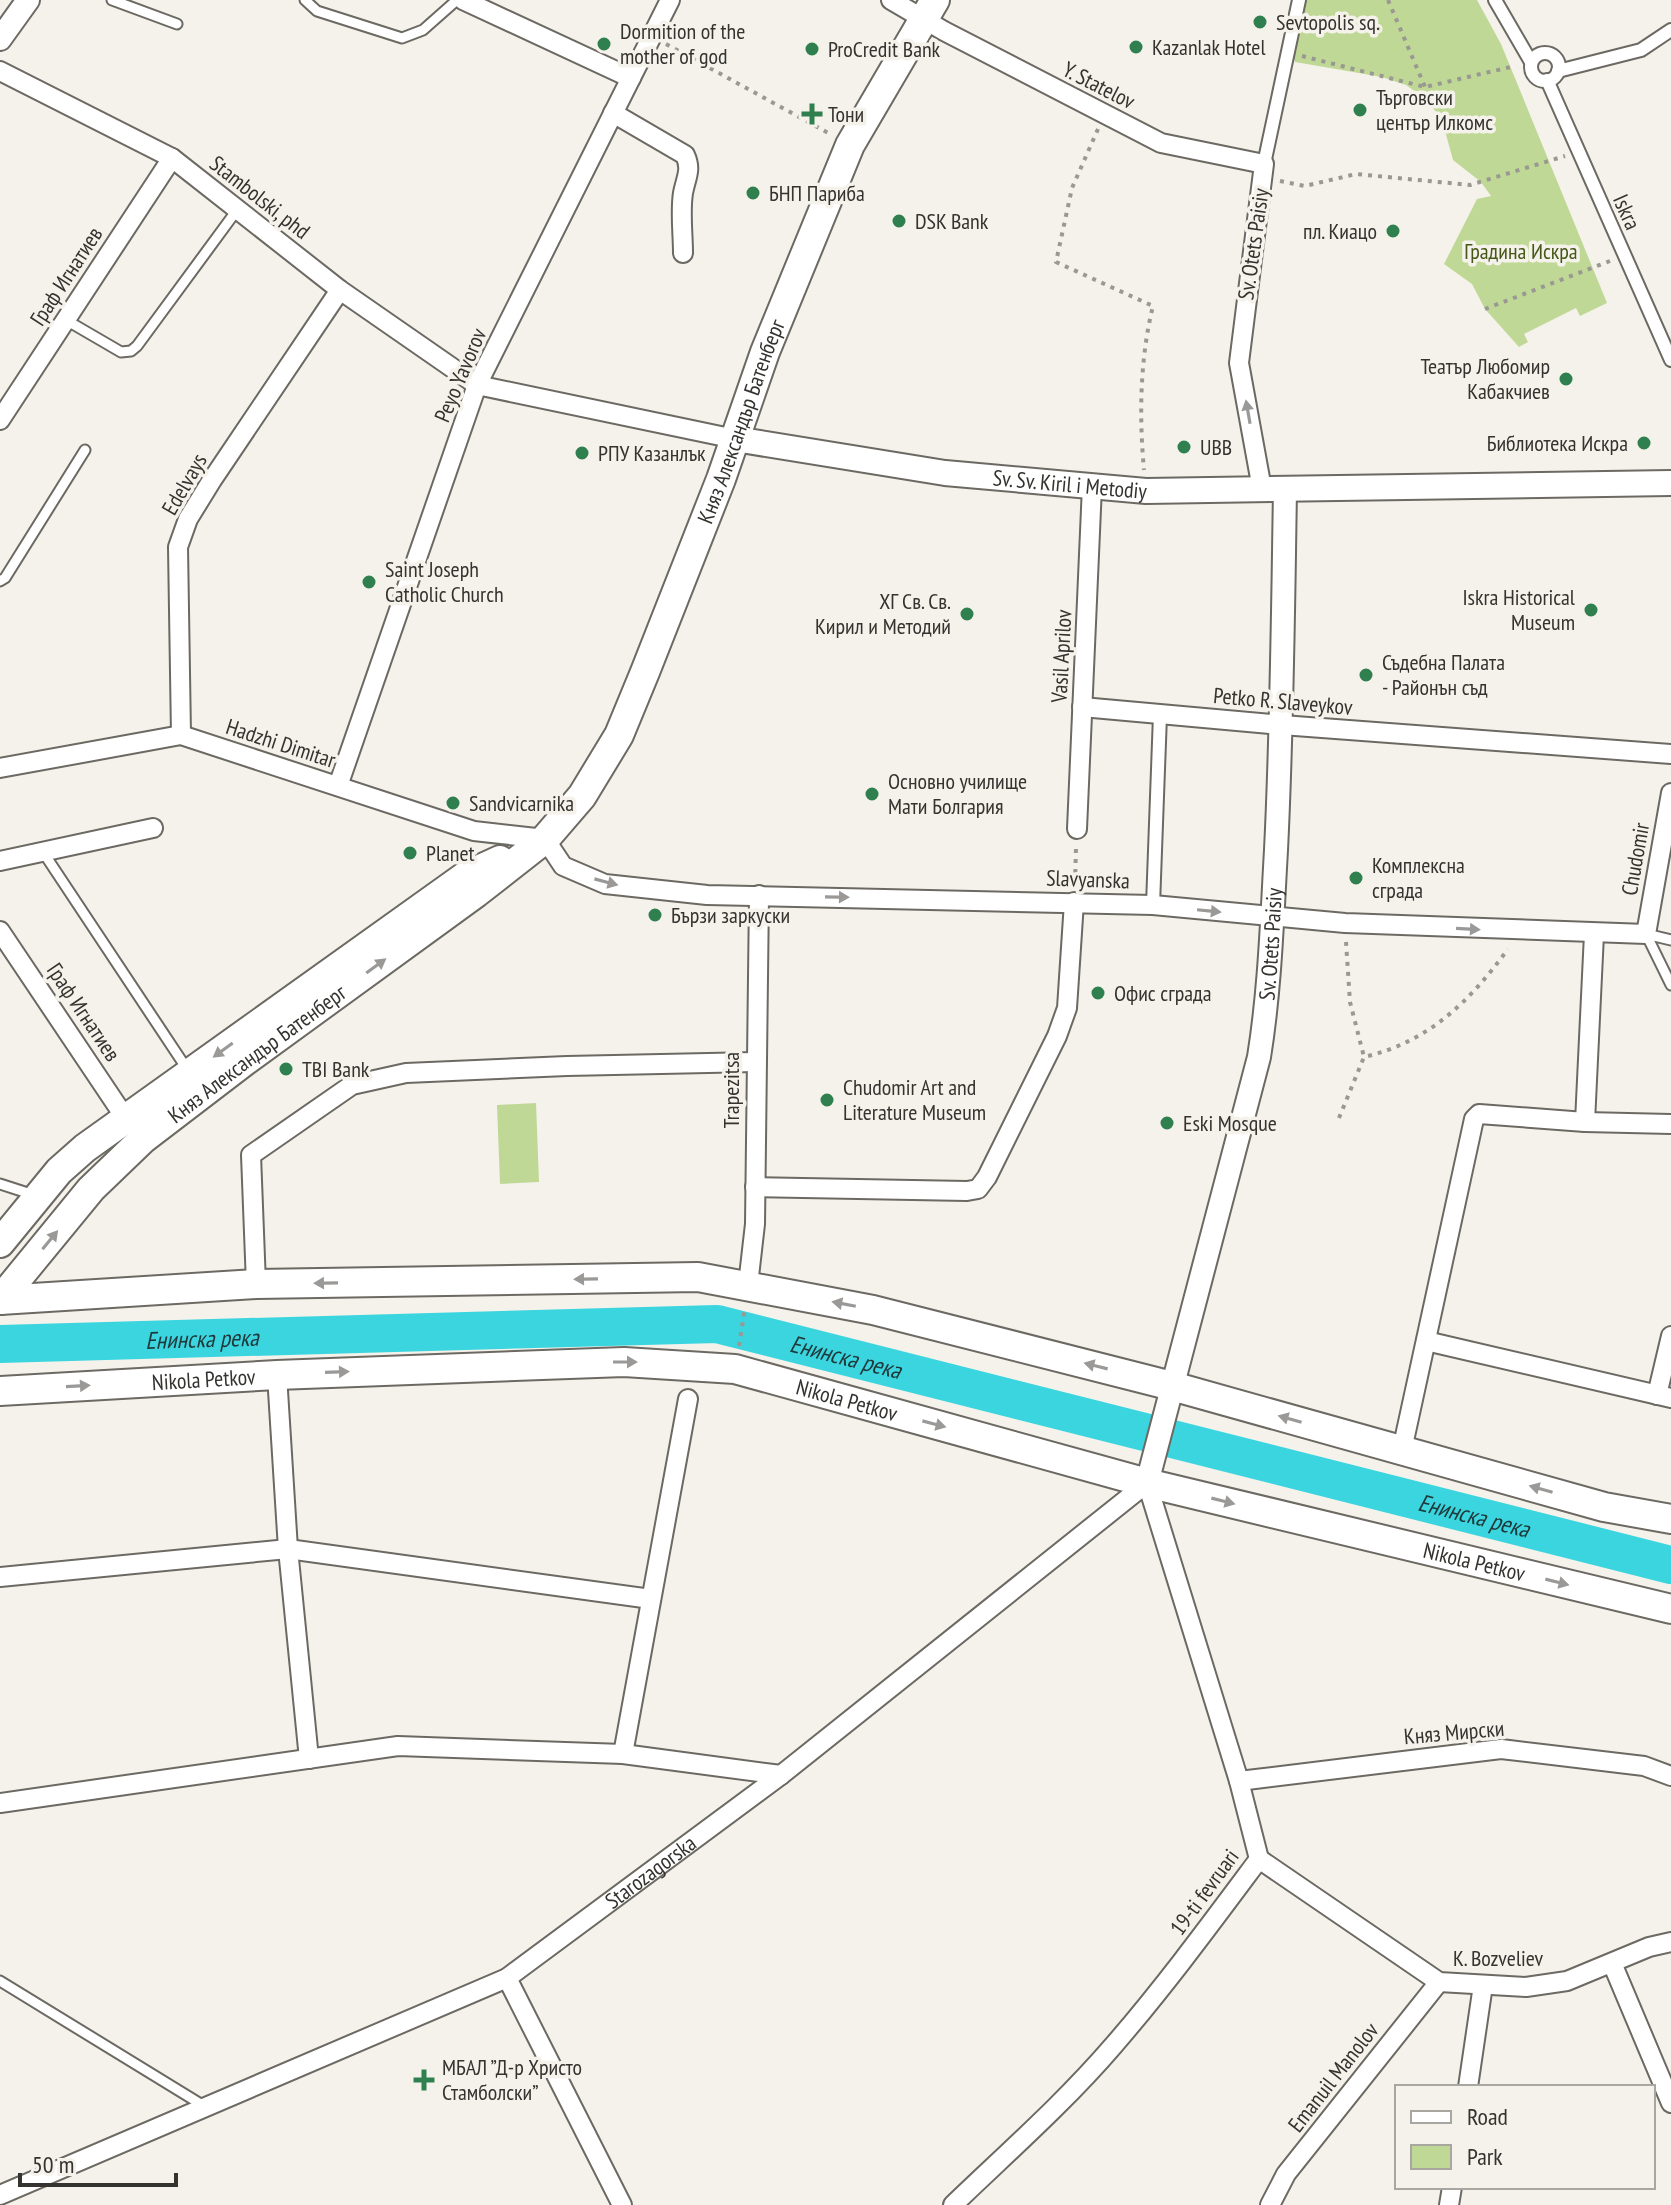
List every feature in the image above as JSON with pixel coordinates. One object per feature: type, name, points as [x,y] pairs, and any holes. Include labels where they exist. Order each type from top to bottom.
[{"type":"main road","name":"Княз Александър Батенберг","points":[[0,1300],[91,1189],[143,1139],[476,893],[545,839],[582,796],[619,735],[735,439],[765,352],[850,145],[929,10]]},
{"type":"main road","name":"Sv. Sv. Kiril i Metodiy","points":[[735,439],[945,473],[1146,491],[1671,483]]},
{"type":"main road","name":"Княз Александър Батенберг","points":[[0,1243],[68,1163],[126,1119],[467,875],[545,839]]},
{"type":"main road","points":[[0,1300],[256,1284],[698,1277],[746,1297],[873,1310],[1170,1394],[1402,1450],[1604,1507],[1671,1519]]},
{"type":"main road","name":"Nikola Petkov","points":[[0,1391],[277,1375],[624,1362],[735,1369],[1671,1609]]},
{"type":"street","points":[[0,39],[28,0]]},
{"type":"street","points":[[463,0],[631,78]]},
{"type":"street","name":"Peyo Yavorov","points":[[338,786],[477,385],[670,0]]},
{"type":"street","name":"Y. Statelov","points":[[891,0],[929,10],[1104,116],[1161,143],[1264,171]]},
{"type":"street","name":"Sv. Otets Paisiy","points":[[1170,1394],[1259,1057],[1272,918],[1282,725],[1274,489],[1239,363],[1264,171],[1299,0]]},
{"type":"street","name":"Iskra","points":[[1495,0],[1531,62],[1534,76],[1547,80],[1671,360]]},
{"type":"street","points":[[1547,80],[1558,71],[1641,50],[1671,30]]},
{"type":"street","points":[[1531,62],[1542,53],[1551,54],[1557,61],[1558,71]]},
{"type":"street","name":"Stambolski, phd","points":[[0,71],[172,158],[340,290],[477,385]]},
{"type":"street","points":[[613,113],[685,155],[689,177],[683,193],[683,253]]},
{"type":"street","name":"Граф Игнатиев","points":[[0,420],[172,158]]},
{"type":"street","name":"Edelvays","points":[[181,735],[178,547],[188,519],[340,290]]},
{"type":"street","name":"Sv. Sv. Kiril i Metodiy","points":[[477,385],[735,439]]},
{"type":"street","name":"Vasil Aprilov","points":[[1077,829],[1092,486]]},
{"type":"street","name":"Petko R. Slaveykov","points":[[1082,707],[1671,754]]},
{"type":"street","points":[[1153,905],[1160,715]]},
{"type":"street","name":"Hadzhi Dimitar","points":[[0,768],[181,735],[474,831],[545,839]]},
{"type":"street","name":"Chudomir","points":[[1646,934],[1671,793]]},
{"type":"street","points":[[0,861],[153,828]]},
{"type":"street","name":"Slavyanska","points":[[545,839],[563,866],[605,884],[707,895],[1153,905],[1345,923],[1646,934]]},
{"type":"street","name":"Trapezitsa","points":[[746,1297],[755,1224],[759,895]]},
{"type":"street","points":[[755,1187],[978,1189],[987,1177],[1050,1050],[1067,1008],[1074,902]]},
{"type":"street","name":"Граф Игнатиев","points":[[0,931],[7,953],[126,1119]]},
{"type":"street","points":[[1585,1122],[1594,934]]},
{"type":"street","points":[[256,1284],[251,1155],[352,1085],[406,1073],[755,1062]]},
{"type":"street","points":[[1402,1450],[1474,1119],[1479,1114],[1585,1122],[1671,1124]]},
{"type":"street","points":[[1426,1341],[1664,1397],[1671,1336]]},
{"type":"street","points":[[277,1375],[288,1549],[309,1759]]},
{"type":"street","points":[[1149,1473],[1170,1394]]},
{"type":"street","points":[[623,1754],[688,1399]]},
{"type":"street","name":"Starozagorska","points":[[5,2196],[507,1978],[781,1775],[1149,1473]]},
{"type":"street","name":"19-ti fevruari","points":[[953,2205],[1112,2048],[1181,1964],[1259,1859],[1149,1473]]},
{"type":"street","points":[[0,1577],[288,1549],[651,1599]]},
{"type":"street","points":[[0,1803],[398,1746],[623,1754],[781,1775]]},
{"type":"street","name":"Княз Мирски","points":[[1239,1781],[1501,1749],[1644,1766],[1671,1776]]},
{"type":"street","name":"K. Bozveliev","points":[[1259,1859],[1439,1982],[1526,1987],[1567,1981],[1649,1947],[1671,1942]]},
{"type":"street","points":[[1612,1963],[1671,2103]]},
{"type":"street","points":[[507,1978],[622,2205]]},
{"type":"street","name":"Emanuil Manolov","points":[[1270,2205],[1286,2174],[1439,1982]]},
{"type":"street","points":[[1468,2085],[1483,1985]]},
{"type":"lane","points":[[112,0],[177,24]]},
{"type":"lane","points":[[305,0],[317,11],[402,38],[423,30],[457,0]]},
{"type":"lane","points":[[66,320],[121,352],[131,351],[237,210]]},
{"type":"lane","points":[[0,581],[5,578],[85,450]]},
{"type":"lane","points":[[43,852],[190,1074]]},
{"type":"lane","points":[[1646,934],[1671,940]]},
{"type":"lane","points":[[1646,934],[1671,985]]},
{"type":"lane","points":[[0,1184],[37,1196]]},
{"type":"lane","points":[[0,1981],[207,2107]]},
{"type":"path","points":[[1388,0],[1425,87]]},
{"type":"path","points":[[652,37],[850,145]]},
{"type":"path","points":[[1288,52],[1425,87],[1531,62]]},
{"type":"path","points":[[1104,116],[1072,188],[1056,262],[1153,306],[1145,336],[1141,437],[1146,491]]},
{"type":"path","points":[[1264,171],[1305,186],[1356,174],[1470,185],[1578,151]]},
{"type":"path","points":[[1485,309],[1624,255]]},
{"type":"path","points":[[1074,902],[1077,829]]},
{"type":"path","points":[[1339,1118],[1364,1057],[1350,1002],[1345,923]]},
{"type":"path","points":[[1364,1057],[1388,1052],[1436,1027],[1482,985],[1522,931]]},
{"type":"path","points":[[737,1359],[746,1297]]},
{"type":"green space","name":"Градина Искра","points":[[1302,0],[1477,0],[1501,44],[1607,303],[1580,316],[1576,308],[1524,334],[1528,342],[1519,347],[1485,309],[1472,284],[1444,264],[1477,199],[1491,196],[1481,182],[1453,160],[1442,120],[1427,100],[1406,85],[1382,77],[1295,62],[1292,53]]},
{"type":"green space","points":[[536,1103],[539,1182],[500,1184],[497,1105]]},
{"type":"waterway","name":"Енинска река","points":[[0,1344],[717,1324],[1671,1565]]},
{"type":"place","name":"Sevtopolis sq.","points":[[1260,22]]},
{"type":"place","name":"Dormition of the mother of god","points":[[604,44]]},
{"type":"place","name":"Kazanlak Hotel","points":[[1136,47]]},
{"type":"place","name":"ProCredit Bank","points":[[812,49]]},
{"type":"place","name":"Търговски център Илкомс","points":[[1360,110]]},
{"type":"place","name":"Тони","points":[[812,114]]},
{"type":"place","name":"БНП Париба","points":[[753,193]]},
{"type":"place","name":"DSK Bank","points":[[899,221]]},
{"type":"place","name":"пл. Киацо","points":[[1393,231]]},
{"type":"place","name":"Театър Любомир Кабакчиев","points":[[1566,379]]},
{"type":"place","name":"Библиотека Искра","points":[[1644,443]]},
{"type":"place","name":"UBB","points":[[1184,447]]},
{"type":"place","name":"РПУ Казанлък","points":[[582,453]]},
{"type":"place","name":"Saint Joseph Catholic Church","points":[[369,582]]},
{"type":"place","name":"Iskra Historical Museum","points":[[1591,610]]},
{"type":"place","name":"ХГ Св. Св. Кирил и Методий","points":[[967,614]]},
{"type":"place","name":"Съдебна Палата - Районън съд","points":[[1366,675]]},
{"type":"place","name":"Основно училище Мати Болгария","points":[[872,794]]},
{"type":"place","name":"Sandvicarnika","points":[[453,803]]},
{"type":"place","name":"Planet","points":[[410,853]]},
{"type":"place","name":"Комплексна сграда","points":[[1356,878]]},
{"type":"place","name":"Бързи заркуски","points":[[655,915]]},
{"type":"place","name":"Офис сграда","points":[[1098,993]]},
{"type":"place","name":"TBI Bank","points":[[286,1069]]},
{"type":"place","name":"Chudomir Art and Literature Museum","points":[[827,1100]]},
{"type":"place","name":"Eski Mosque","points":[[1167,1123]]},
{"type":"place","name":"МБАЛ ”Д-р Христо Стамболски”","points":[[424,2080]]}]
